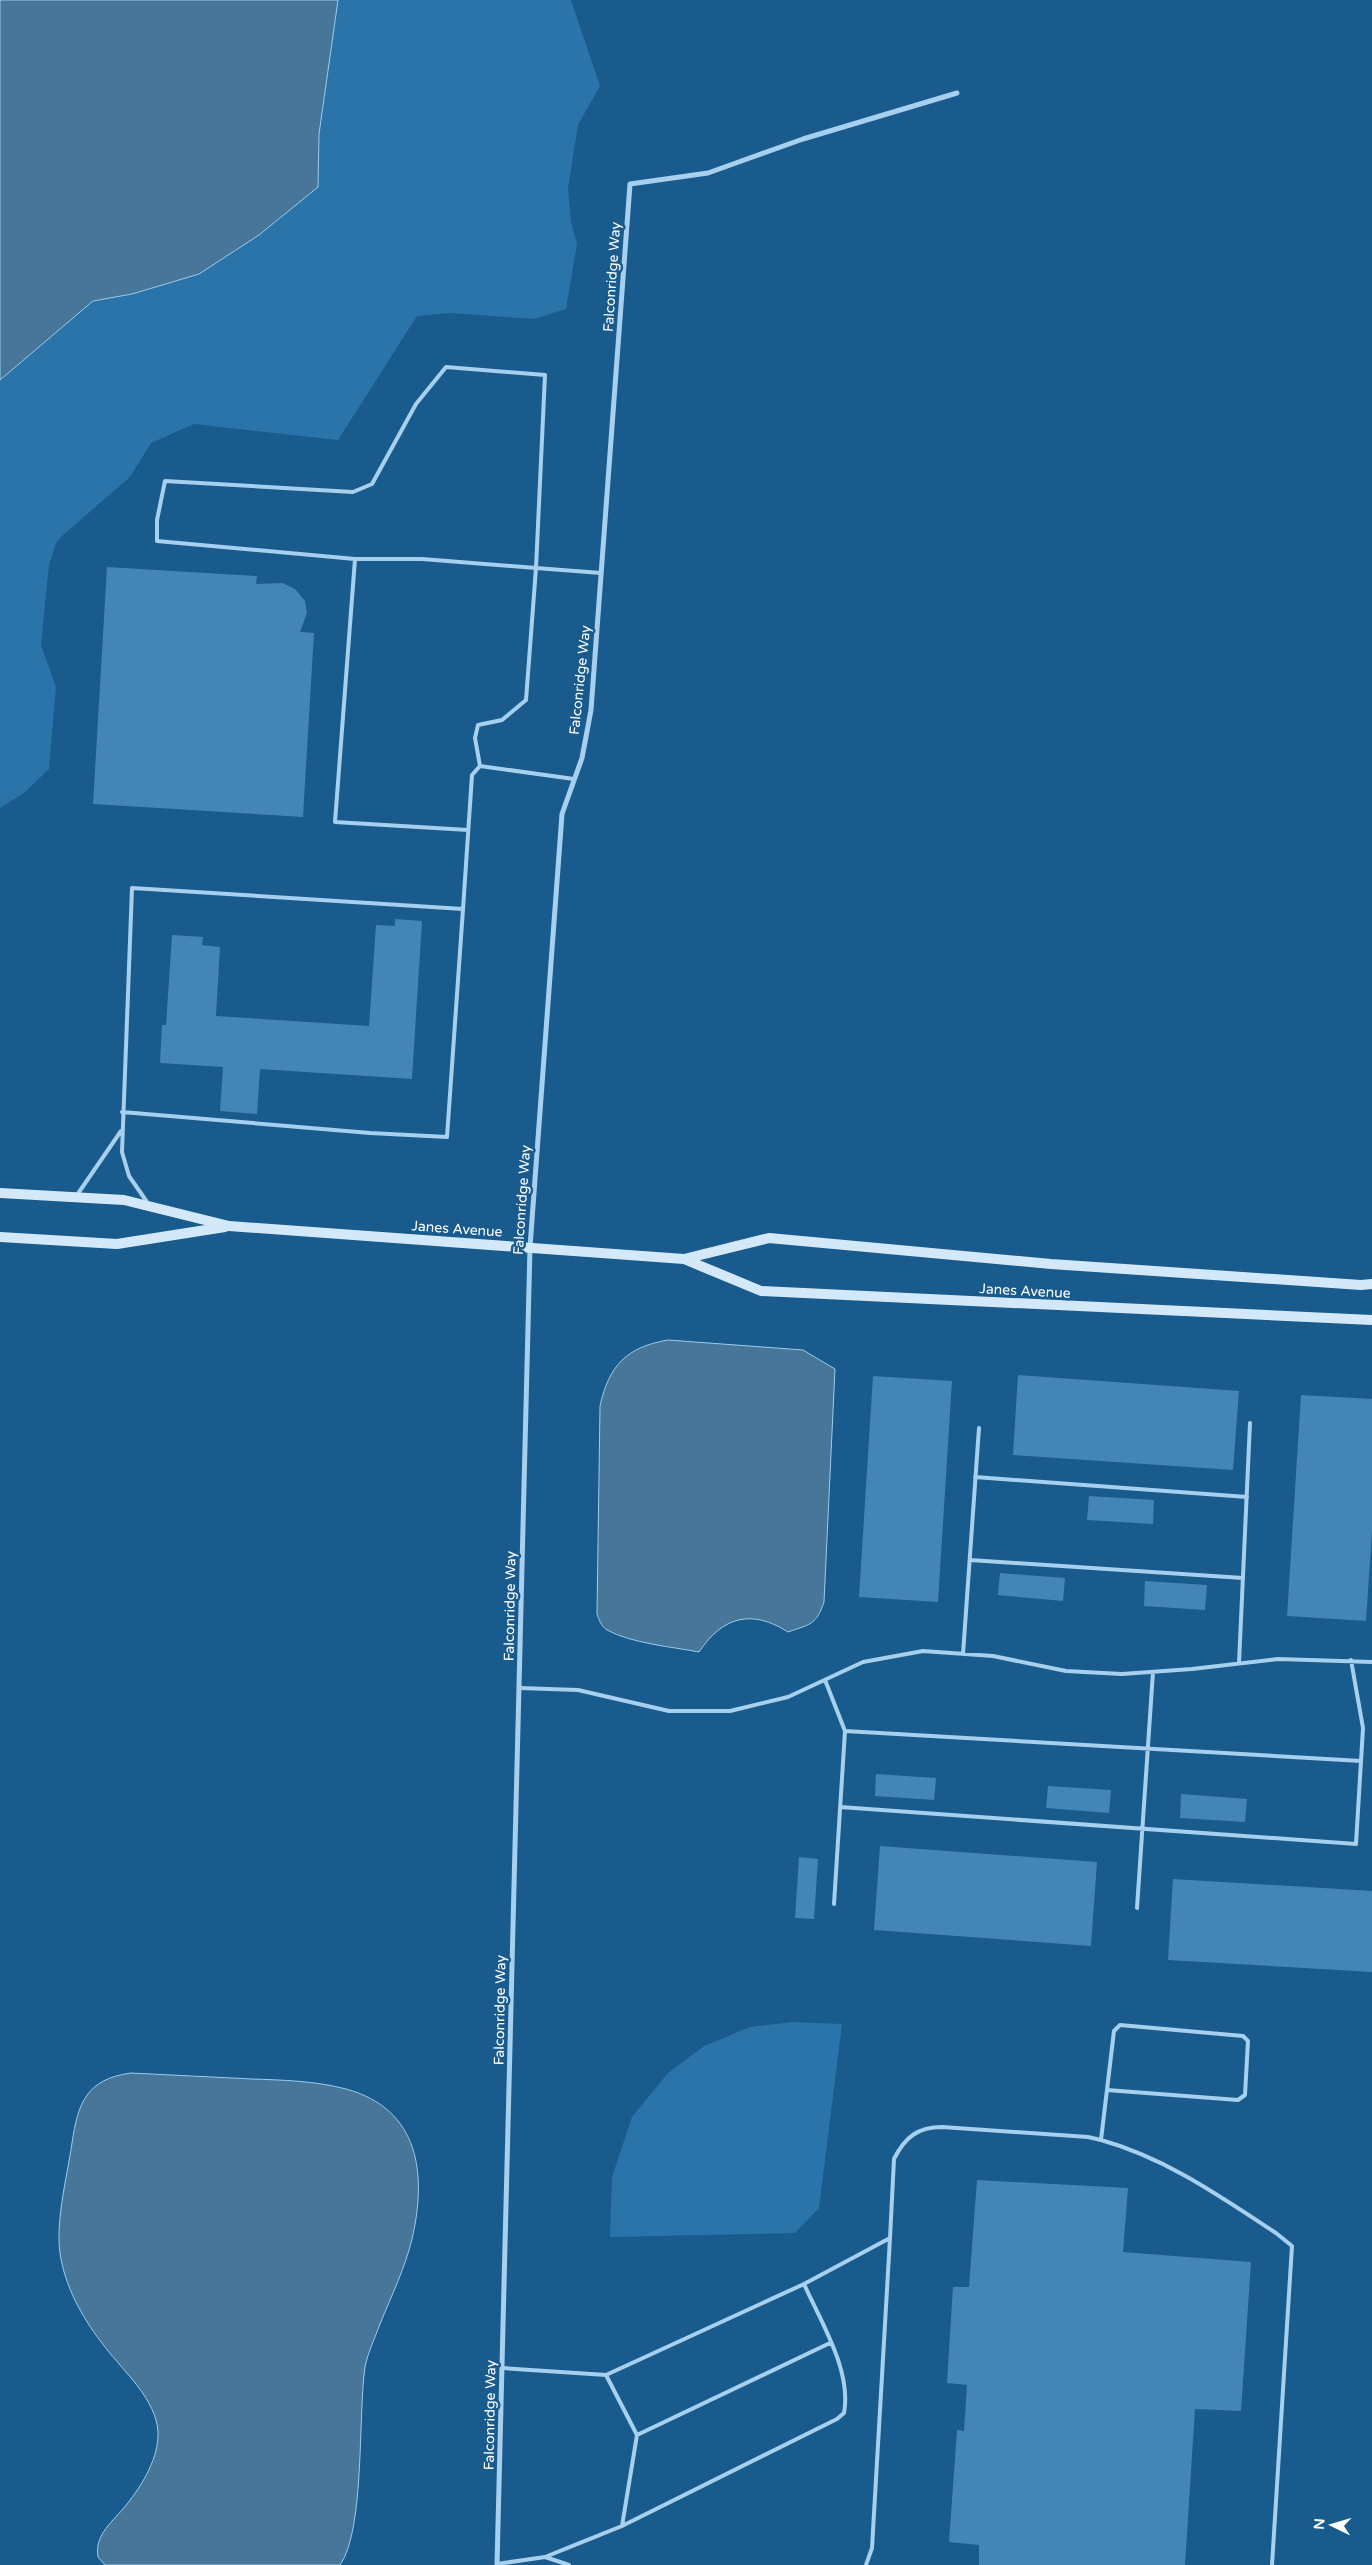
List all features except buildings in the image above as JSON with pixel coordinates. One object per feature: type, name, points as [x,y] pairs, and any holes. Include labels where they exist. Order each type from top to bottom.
[{"type":"street","name":"Falconridge Way","points":[[497,2565],[530,1247],[562,814],[582,758],[590,710],[630,184],[708,173],[803,139],[957,93]]},
{"type":"street","name":"Janes Avenue","points":[[0,1193],[124,1200],[229,1226],[684,1259],[761,1291],[1372,1320]]},
{"type":"street","name":"Janes Avenue","points":[[0,1238],[118,1244],[229,1226]]},
{"type":"street","name":"Janes Avenue","points":[[684,1259],[769,1238],[1051,1264],[1360,1285],[1372,1284]]},
{"type":"lane","points":[[480,766],[475,738],[478,725],[502,720],[526,700],[536,568],[545,375],[446,367],[416,404],[372,484],[353,492],[165,481],[157,520],[157,541],[355,559],[422,559],[536,568],[601,573]]},
{"type":"lane","points":[[355,559],[335,822],[468,830]]},
{"type":"lane","points":[[122,1112],[360,1132],[447,1137],[472,775],[480,766]]},
{"type":"lane","points":[[480,766],[574,779]]},
{"type":"lane","points":[[149,1206],[129,1176],[122,1152],[121,1131],[132,888],[463,909]]},
{"type":"lane","points":[[75,1197],[98,1168],[121,1131]]},
{"type":"lane","points":[[1239,1663],[1250,1423]]},
{"type":"lane","points":[[963,1654],[979,1428]]},
{"type":"lane","points":[[976,1477],[1247,1497]]},
{"type":"lane","points":[[970,1560],[1243,1578]]},
{"type":"lane","points":[[519,1688],[578,1690],[669,1711],[730,1711],[788,1697],[864,1662],[922,1651],[993,1656],[1066,1671],[1122,1674],[1278,1659],[1372,1662]]},
{"type":"lane","points":[[840,1807],[1356,1844],[1363,1728],[1351,1660]]},
{"type":"lane","points":[[1137,1908],[1153,1672]]},
{"type":"lane","points":[[825,1680],[845,1731],[834,1904]]},
{"type":"lane","points":[[845,1731],[1361,1761]]},
{"type":"lane","points":[[1101,2140],[1114,2031],[1120,2025],[1243,2036],[1248,2041],[1245,2095],[1238,2100],[1107,2090]]},
{"type":"lane","points":[[866,2565],[873,2539],[894,2159],[900,2148],[918,2131],[930,2127],[942,2127],[1088,2137],[1129,2148],[1162,2162],[1276,2233],[1292,2246],[1272,2565]]},
{"type":"lane","points":[[502,2368],[606,2375],[804,2284],[890,2238]]},
{"type":"lane","points":[[497,2565],[546,2557],[622,2526],[837,2419],[844,2413],[846,2390],[842,2370],[804,2284]]},
{"type":"lane","points":[[637,2435],[830,2343]]},
{"type":"lane","points":[[606,2375],[637,2435],[622,2526]]},
{"type":"lane","points":[[546,2557],[569,2565]]},
{"type":"shaded area","points":[[0,0],[338,0],[319,134],[318,187],[259,235],[199,274],[132,294],[93,301],[0,380]]},
{"type":"shaded area","points":[[338,0],[571,0],[600,86],[578,125],[568,188],[571,222],[577,244],[566,309],[534,319],[450,313],[417,316],[338,440],[194,424],[151,443],[130,477],[56,543],[49,565],[41,645],[56,687],[49,769],[24,793],[0,808],[0,380],[93,301],[132,294],[199,274],[318,187],[319,134]]},
{"type":"shaded area","points":[[668,1340],[803,1350],[835,1369],[824,1602],[812,1623],[788,1632],[762,1620],[739,1620],[718,1630],[699,1652],[627,1638],[607,1630],[599,1621],[597,1614],[600,1406],[609,1379],[622,1360],[641,1348]]},
{"type":"shaded area","points":[[793,2022],[842,2024],[819,2208],[795,2233],[610,2237],[612,2177],[632,2117],[668,2073],[704,2046],[750,2027]]},
{"type":"shaded area","points":[[131,2073],[299,2081],[346,2089],[371,2099],[390,2112],[403,2128],[412,2148],[417,2169],[417,2215],[406,2261],[365,2367],[357,2499],[348,2548],[340,2565],[105,2565],[98,2557],[99,2541],[106,2528],[133,2496],[149,2470],[156,2451],[158,2432],[152,2408],[138,2386],[98,2337],[84,2317],[72,2294],[61,2259],[59,2231],[74,2128],[82,2104],[87,2095],[104,2081]]}]
